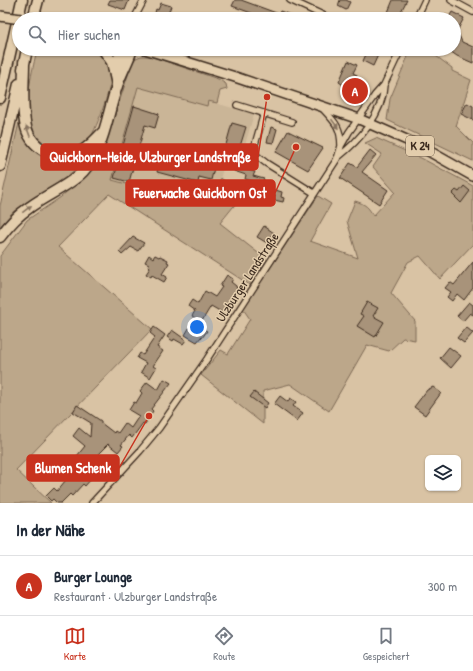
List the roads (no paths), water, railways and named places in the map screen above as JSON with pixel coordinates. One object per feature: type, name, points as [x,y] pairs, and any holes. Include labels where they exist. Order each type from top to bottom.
[{"type":"highway","points":[[19,12],[22,0]]},
{"type":"highway","points":[[35,12],[38,0]]},
{"type":"highway","points":[[0,98],[12,45]]},
{"type":"highway","points":[[0,77],[11,50]]},
{"type":"highway","points":[[0,166],[25,56]]},
{"type":"highway","points":[[108,56],[115,69],[117,85]]},
{"type":"highway","points":[[115,69],[120,56]]},
{"type":"highway","points":[[0,237],[7,227],[29,207],[77,177],[88,165],[96,153],[101,141],[117,85],[130,56]]},
{"type":"highway","points":[[24,62],[24,117],[30,138],[37,145],[46,152],[55,155],[73,155],[88,147],[103,131]]},
{"type":"main road","points":[[0,16],[12,18]]},
{"type":"main road","name":"K 24","points":[[165,56],[359,119],[418,145],[473,176]]},
{"type":"street","points":[[138,12],[144,0]]},
{"type":"street","points":[[290,0],[316,12]]},
{"type":"street","points":[[419,12],[425,0]]},
{"type":"street","points":[[451,0],[473,12]]},
{"type":"street","name":"Ulzburger Landstraße","points":[[92,503],[159,428],[207,359],[337,159],[341,146],[375,95],[384,85],[396,56]]},
{"type":"street","name":"Ulzburger Landstraße","points":[[337,159],[348,150],[377,114],[384,91],[384,85]]},
{"type":"street","points":[[237,105],[292,122]]},
{"type":"street","name":"Ulzburger Landstraße","points":[[319,106],[338,125],[341,146]]},
{"type":"street","points":[[264,113],[254,148],[255,152],[266,163],[314,194]]},
{"type":"place","name":"Burger Lounge","points":[[355,91]]},
{"type":"place","name":"Quickborn-Heide, Ulzburger Landstraße","points":[[267,97]]},
{"type":"place","name":"Feuerwache Quickborn Ost","points":[[296,147]]},
{"type":"place","name":"Blumen Schenk","points":[[149,416]]}]
